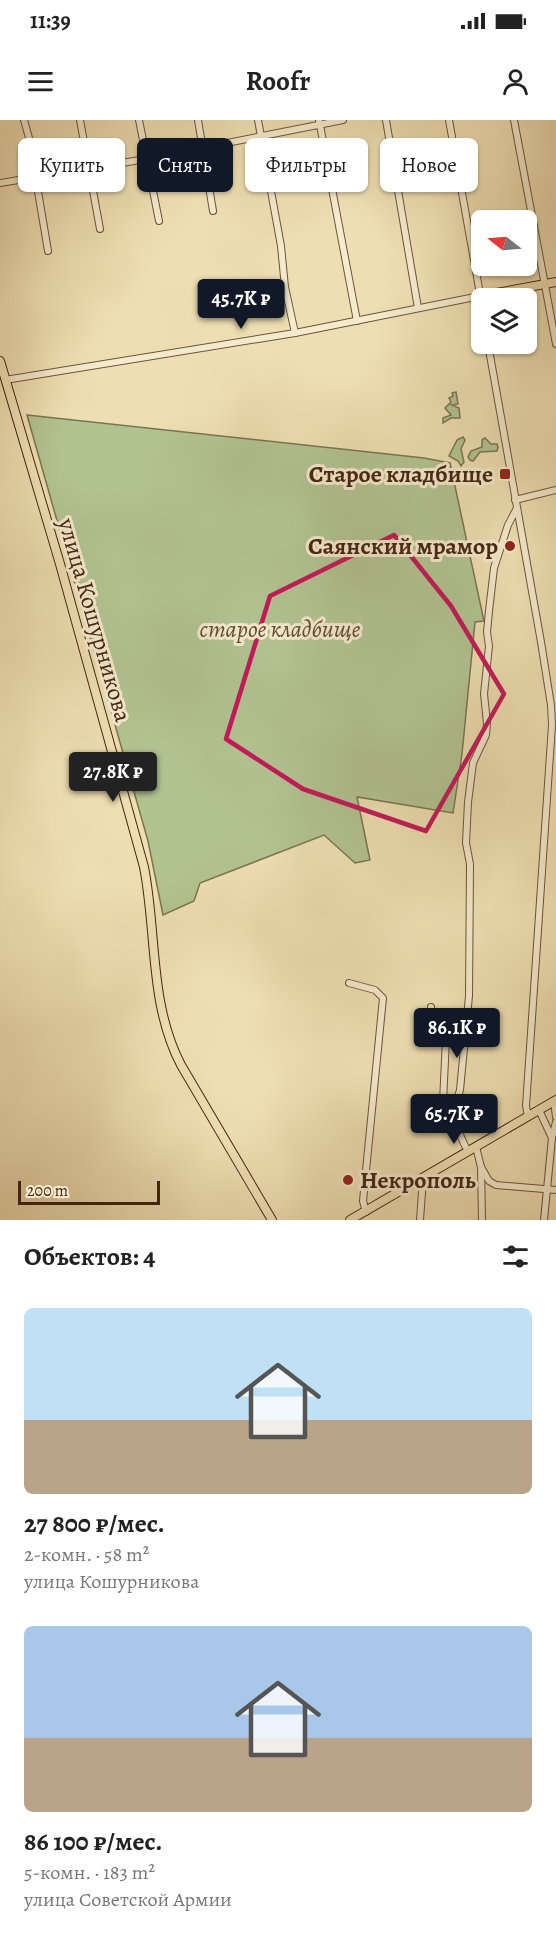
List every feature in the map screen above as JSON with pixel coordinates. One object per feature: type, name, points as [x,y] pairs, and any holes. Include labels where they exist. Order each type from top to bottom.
[{"type":"main road","points":[[529,288],[556,282]]},
{"type":"main road","name":"улица Кошурникова","points":[[0,361],[60,564],[144,867],[151,907],[158,993],[168,1039],[272,1220]]},
{"type":"main road","points":[[350,1220],[555,1100]]},
{"type":"main road","points":[[360,1220],[366,1212]]},
{"type":"street","points":[[24,120],[29,138]]},
{"type":"street","points":[[80,120],[83,138]]},
{"type":"street","points":[[139,120],[142,138]]},
{"type":"street","points":[[198,120],[201,138]]},
{"type":"street","points":[[258,120],[295,333]]},
{"type":"street","points":[[233,141],[319,122],[343,120]]},
{"type":"street","points":[[386,120],[418,308]]},
{"type":"street","points":[[449,120],[479,288]]},
{"type":"street","points":[[514,120],[556,344]]},
{"type":"street","points":[[319,122],[357,321]]},
{"type":"street","points":[[0,183],[18,180]]},
{"type":"street","points":[[39,192],[48,250]]},
{"type":"street","points":[[93,192],[100,229]]},
{"type":"street","points":[[153,192],[159,221]]},
{"type":"street","points":[[210,192],[213,212]]},
{"type":"street","points":[[5,380],[295,333],[418,308],[471,301]]},
{"type":"street","points":[[490,354],[551,705],[552,725],[526,1106],[528,1116]]},
{"type":"street","points":[[515,500],[556,490]]},
{"type":"street","points":[[455,1121],[455,1103],[460,1090],[469,996],[470,864],[466,835],[471,777],[473,763],[486,735],[488,723],[484,694],[494,568],[508,525],[517,508]]},
{"type":"street","points":[[349,983],[375,990],[384,998],[363,1201],[366,1212]]},
{"type":"street","points":[[431,1007],[434,1032],[446,1039],[442,1102],[455,1121],[468,1151]]},
{"type":"street","points":[[555,1100],[556,1117]]},
{"type":"street","points":[[539,1110],[552,1138]]},
{"type":"street","points":[[544,1220],[552,1138],[556,1122]]},
{"type":"street","points":[[476,1147],[481,1167],[482,1220]]},
{"type":"street","points":[[481,1167],[489,1181],[496,1185],[556,1190]]},
{"type":"street","points":[[420,1220],[423,1178]]},
{"type":"highlighted area","points":[[394,535],[451,606],[504,694],[426,831],[303,789],[226,739],[270,596]]},
{"type":"green space","points":[[456,392],[458,404],[452,405],[459,408],[460,418],[451,418],[443,423],[443,418],[451,415],[445,408],[451,402],[449,398],[453,396],[452,393]]},
{"type":"green space","name":"старое кладбище","points":[[27,415],[424,458],[450,463],[484,621],[475,622],[462,754],[453,813],[357,797],[370,860],[355,863],[324,835],[200,883],[194,901],[163,915],[148,841]]},
{"type":"green space","points":[[463,437],[465,440],[461,449],[464,462],[461,466],[458,461],[449,456],[457,440]]},
{"type":"green space","points":[[485,438],[491,444],[497,444],[497,451],[480,452],[473,461],[470,460],[468,457],[471,451],[482,447],[482,440]]},
{"type":"place","name":"Старое кладбище","points":[[505,474]]},
{"type":"place","name":"Саянский мрамор","points":[[510,546]]},
{"type":"place","name":"Некрополь","points":[[348,1180]]}]
